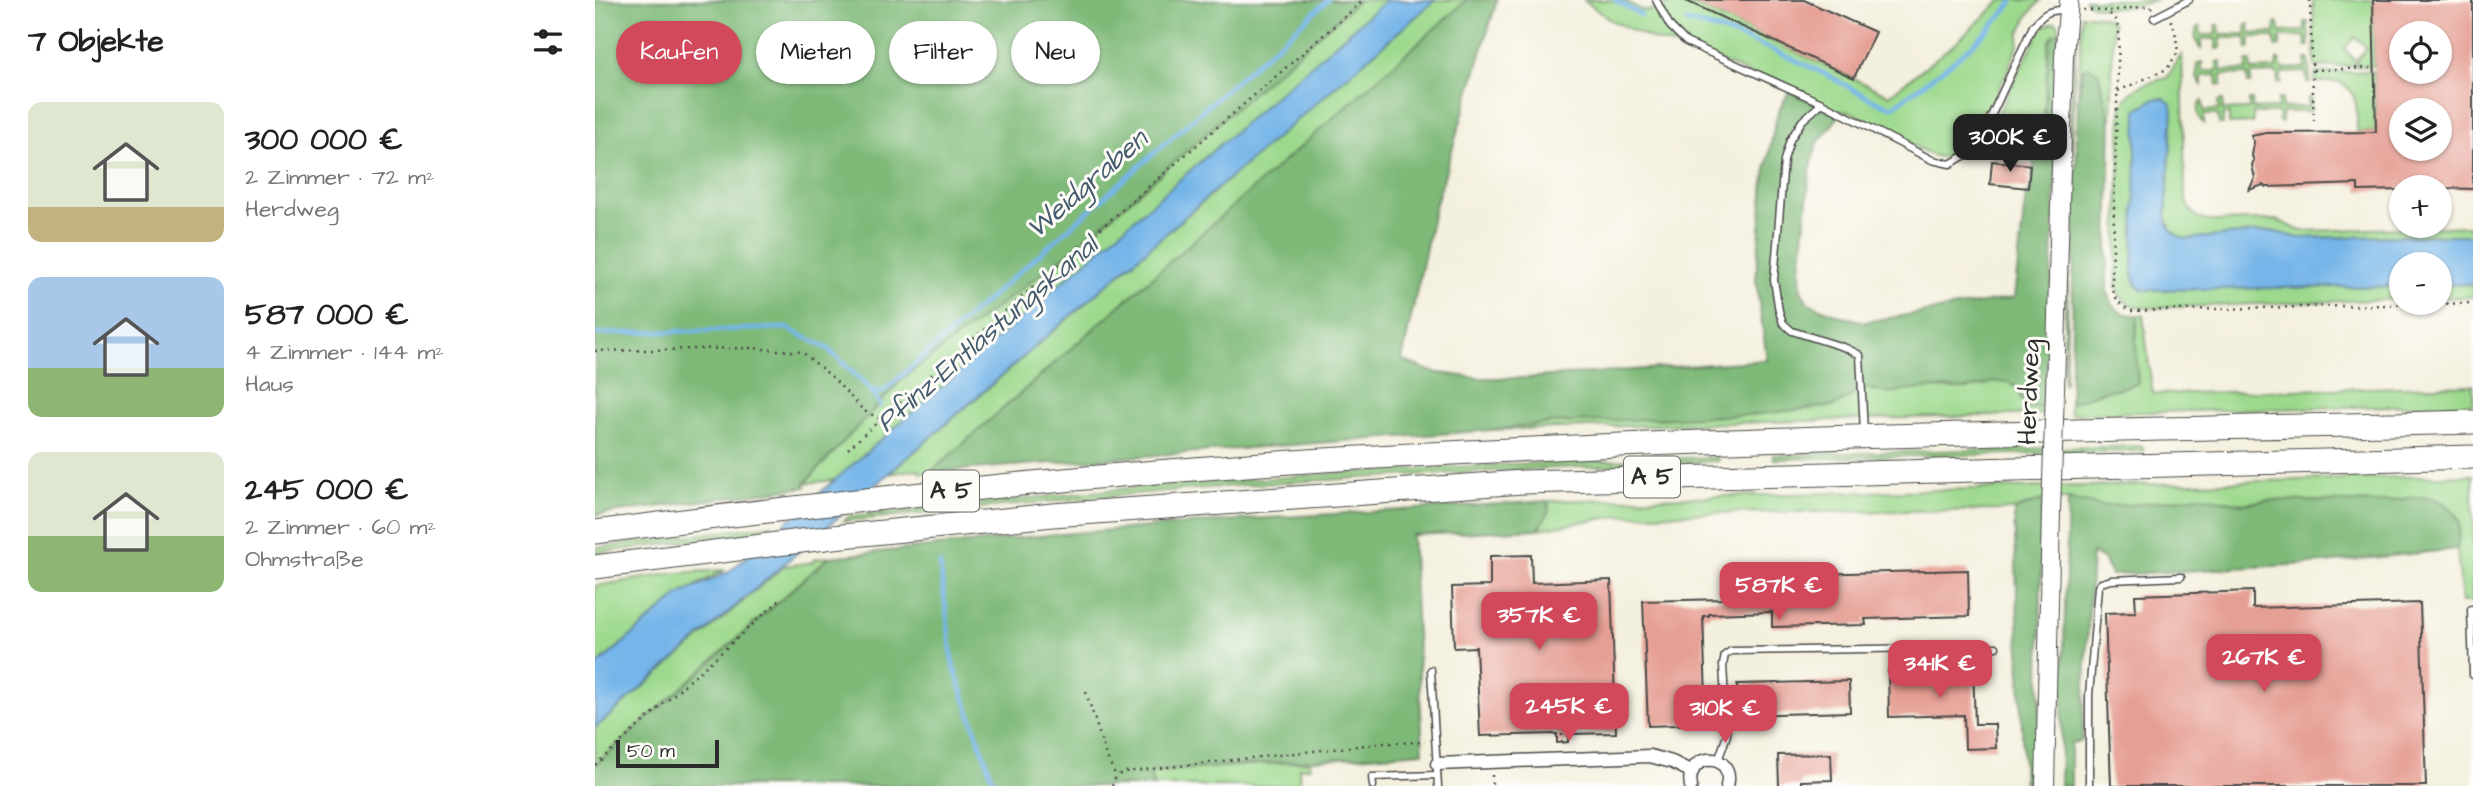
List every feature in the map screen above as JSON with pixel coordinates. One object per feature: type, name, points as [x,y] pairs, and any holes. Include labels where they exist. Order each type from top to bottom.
[{"type":"highway","name":"A 5","points":[[595,532],[869,499],[1059,481],[1372,457],[1864,438],[2473,422]]},
{"type":"highway","name":"A 5","points":[[595,567],[833,537],[1053,515],[1523,482],[2473,457]]},
{"type":"main road","name":"Herdweg","points":[[2045,786],[2064,56],[2068,5]]},
{"type":"street","points":[[1437,770],[1650,757],[1672,762],[1692,772]]},
{"type":"street","points":[[1691,786],[1692,772],[1697,764],[1702,761],[1718,761],[1729,775],[1727,786]]},
{"type":"lane","points":[[1656,0],[1670,26],[1686,42],[1822,103],[1932,160],[1950,164],[1959,161],[1980,140],[2033,26],[2044,14],[2068,5]]},
{"type":"lane","points":[[2154,18],[2189,0]]},
{"type":"lane","points":[[1822,103],[1802,121],[1790,140],[1784,160],[1774,280],[1783,323],[1792,331],[1860,355],[1864,438]]},
{"type":"lane","points":[[2089,786],[2089,695],[2098,587],[2111,580],[2181,578]]},
{"type":"lane","points":[[2471,609],[2473,675]]},
{"type":"lane","points":[[1718,761],[1727,735],[1723,665],[1725,655],[1731,651],[1996,647]]},
{"type":"lane","points":[[1431,670],[1438,786]]},
{"type":"lane","points":[[1373,786],[1372,777],[1437,770]]},
{"type":"path","points":[[848,449],[1364,0]]},
{"type":"path","points":[[2310,0],[2314,125]]},
{"type":"path","points":[[2068,5],[2107,11],[2148,6],[2167,13],[2175,30],[2178,52],[2168,69],[2118,91]]},
{"type":"path","points":[[2107,11],[2116,20],[2119,31],[2112,284],[2114,296],[2120,305],[2131,312],[2473,303]]},
{"type":"path","points":[[2305,15],[2311,15]]},
{"type":"path","points":[[2306,52],[2312,52]]},
{"type":"path","points":[[2312,70],[2374,68]]},
{"type":"path","points":[[595,351],[751,348],[802,352],[832,377],[864,411],[881,419]]},
{"type":"path","points":[[595,765],[780,600]]},
{"type":"path","points":[[1086,692],[1106,755],[1116,776]]},
{"type":"path","points":[[1562,734],[1563,749]]},
{"type":"path","points":[[1112,786],[1116,776],[1125,772],[1385,743],[1435,742]]},
{"type":"green space","points":[[595,0],[1359,0],[1079,245],[902,379],[805,483],[806,487],[595,515]]},
{"type":"green space","points":[[1359,0],[1386,0],[836,480],[805,483],[902,379],[1079,245]]},
{"type":"green space","points":[[1435,0],[1467,0],[931,472],[920,473],[918,469],[889,474]]},
{"type":"green space","points":[[1467,0],[1497,0],[1434,210],[1402,360],[1432,372],[1477,378],[1524,378],[1767,360],[1756,280],[1764,181],[1778,112],[1789,92],[1839,116],[1817,144],[1810,171],[1800,269],[1801,290],[1808,303],[1864,322],[2014,298],[2026,194],[2031,191],[2034,161],[2044,118],[2049,42],[2053,35],[2060,33],[2048,384],[2045,385],[2044,407],[2026,408],[2018,388],[2008,382],[1995,382],[1967,389],[1930,388],[1886,393],[1859,387],[1850,397],[1834,406],[1748,415],[1550,423],[1492,430],[931,472]]},
{"type":"green space","points":[[1584,0],[1623,0],[1640,10],[1648,11],[1684,0],[1889,95],[1953,45],[2002,0],[2041,0],[2029,14],[2020,32],[2008,70],[1973,140],[1960,153],[1944,157],[1931,155],[1851,112],[1822,110],[1808,99],[1708,56],[1652,39],[1610,20]]},
{"type":"green space","points":[[2085,0],[2156,0],[2129,6],[2107,7],[2090,4]]},
{"type":"green space","points":[[2313,0],[2373,0],[2374,66],[2357,66],[2357,59],[2367,48],[2355,37],[2344,49],[2354,59],[2355,66],[2315,67]]},
{"type":"green space","points":[[2082,15],[2095,15],[2113,23],[2111,125],[2098,72],[2083,69],[2078,101]]},
{"type":"green space","points":[[2055,22],[2060,33],[2049,42],[2044,118],[2034,161],[1993,157],[1996,147],[2002,150],[2017,123],[1998,113],[2038,34],[2045,26]]},
{"type":"green space","points":[[2076,22],[2065,384],[2063,384],[2071,104]]},
{"type":"green space","points":[[2305,22],[2308,22],[2309,46],[2306,46],[2305,36],[2280,37],[2280,46],[2276,47],[2275,37],[2250,37],[2250,47],[2247,48],[2246,38],[2221,38],[2221,48],[2216,49],[2216,39],[2201,39],[2201,49],[2197,44],[2196,31],[2200,26],[2201,35],[2216,35],[2216,25],[2219,25],[2220,34],[2246,34],[2246,24],[2249,24],[2250,33],[2275,33],[2276,23],[2279,23],[2280,32],[2305,31]]},
{"type":"green space","points":[[2182,54],[2185,197],[2195,215],[2206,221],[2277,220],[2301,231],[2389,228],[2389,236],[2298,238],[2272,231],[2185,239],[2180,237],[2171,231],[2166,215],[2173,111],[2139,287],[2143,290],[2389,286],[2389,299],[2156,308],[2139,307],[2125,301],[2116,287],[2121,110],[2128,96],[2138,87],[2167,78]]},
{"type":"green space","points":[[2306,59],[2309,59],[2310,82],[2307,82],[2306,72],[2281,73],[2281,83],[2278,83],[2277,73],[2251,74],[2251,84],[2248,84],[2247,74],[2222,75],[2222,85],[2218,85],[2217,75],[2202,76],[2202,85],[2197,78],[2197,64],[2202,62],[2202,71],[2217,71],[2217,62],[2221,62],[2221,71],[2247,70],[2247,61],[2251,61],[2251,70],[2276,69],[2277,60],[2280,60],[2281,69],[2306,68]]},
{"type":"green space","points":[[2089,67],[2098,72],[2111,125],[2107,291],[2117,310],[2138,315],[2138,383],[2102,391],[2070,403],[2078,102],[2083,69]]},
{"type":"green space","points":[[2374,71],[2376,132],[2357,132],[2356,103],[2351,91],[2339,82],[2315,82],[2315,73]]},
{"type":"green space","points":[[2308,98],[2311,98],[2311,112],[2282,112],[2282,122],[2279,122],[2278,113],[2253,113],[2253,123],[2229,124],[2229,114],[2223,114],[2223,124],[2219,124],[2218,115],[2204,115],[2204,124],[2198,112],[2203,101],[2204,111],[2219,110],[2218,101],[2223,100],[2223,110],[2249,109],[2249,100],[2252,100],[2253,109],[2278,108],[2278,99],[2282,99],[2282,108],[2307,107]]},
{"type":"green space","points":[[2473,226],[2473,235],[2452,235],[2452,227]]},
{"type":"green space","points":[[2473,284],[2473,297],[2452,298],[2452,285]]},
{"type":"green space","points":[[2138,315],[2143,315],[2152,390],[2155,394],[2473,385],[2473,404],[2070,414],[2070,403],[2102,391],[2137,383]]},
{"type":"green space","points":[[1995,382],[2008,382],[2018,388],[2021,400],[2034,408],[2044,407],[2045,414],[1492,430],[1550,423],[1748,415],[1834,406],[1850,397],[1859,387],[1967,389]]},
{"type":"green space","points":[[2143,446],[2143,451],[1774,459],[1773,455]]},
{"type":"green space","points":[[1718,457],[1718,461],[1247,485],[844,521],[850,516],[1133,488],[1496,465]]},
{"type":"green space","points":[[2473,475],[2473,602],[2462,602],[2457,549],[2460,523],[2455,513],[2444,503],[2432,498],[2416,497],[2377,503],[2269,500],[2243,504],[2199,496],[2103,506],[2068,499],[2042,500],[2014,510],[1619,516],[1539,529],[1549,510],[1548,501]]},
{"type":"green space","points":[[2199,496],[2243,504],[2269,500],[2377,503],[2416,497],[2432,498],[2444,503],[2455,513],[2460,523],[2457,549],[2323,563],[2111,575],[2103,559],[2092,553],[2082,741],[2071,743],[2071,786],[2060,786],[2068,499],[2103,506]]},
{"type":"green space","points":[[2042,500],[2039,786],[2024,786],[2014,510]]},
{"type":"green space","points":[[1548,501],[1549,510],[1539,529],[1412,535],[1423,752],[1150,772],[1153,786],[595,786],[595,765],[829,557],[1048,535],[1251,519]]},
{"type":"green space","points":[[771,525],[765,531],[595,553],[595,548]]},
{"type":"green space","points":[[829,557],[595,765],[595,728],[784,566]]},
{"type":"green space","points":[[725,570],[680,594],[595,667],[595,586],[675,573]]},
{"type":"green space","points":[[1309,761],[1310,767],[1299,768],[1300,786],[1153,786],[1149,772]]},
{"type":"water","points":[[1386,0],[1435,0],[595,728],[595,667],[680,594],[729,572]]},
{"type":"water","points":[[2164,98],[2171,104],[2173,111],[2166,215],[2170,228],[2177,235],[2186,239],[2272,231],[2299,238],[2452,238],[2452,235],[2473,235],[2473,284],[2452,285],[2452,252],[2389,252],[2389,286],[2143,290],[2136,284],[2133,274],[2137,109],[2154,99]]},
{"type":"building","points":[[1684,0],[1804,0],[1875,32],[1854,78]]},
{"type":"building","points":[[2373,0],[2473,0],[2473,189],[2452,188],[2452,175],[2389,175],[2389,190],[2358,191],[2358,184],[2263,185],[2249,190],[2255,178],[2252,165],[2254,142],[2251,136],[2266,133],[2376,132]]},
{"type":"building","points":[[1992,161],[2030,165],[2028,188],[1990,184]]},
{"type":"building","points":[[1531,555],[1532,583],[1611,580],[1616,733],[1568,734],[1568,742],[1557,743],[1557,734],[1480,736],[1476,647],[1454,648],[1452,587],[1490,586],[1490,556]]},
{"type":"building","points":[[1968,570],[1969,616],[1865,619],[1866,625],[1772,627],[1772,612],[1703,616],[1707,724],[1648,726],[1643,601],[1725,599],[1725,576]]},
{"type":"building","points":[[2253,591],[2253,608],[2420,603],[2426,786],[2111,786],[2105,613],[2136,612],[2135,595]]},
{"type":"building","points":[[1973,668],[1975,724],[1995,724],[1996,748],[1965,749],[1964,715],[1889,717],[1888,670]]},
{"type":"building","points":[[1849,681],[1850,712],[1738,715],[1737,684]]},
{"type":"building","points":[[1831,754],[1832,780],[1801,781],[1801,786],[1779,786],[1778,755]]},
{"type":"waterway","name":"Weidgraben","points":[[870,389],[883,392],[1328,0]]},
{"type":"waterway","name":"Weidgraben","points":[[1615,0],[1641,15]]},
{"type":"waterway","points":[[1687,22],[1759,44],[1892,107],[1973,45],[2014,0]]},
{"type":"waterway","name":"Weidgraben","points":[[595,334],[786,328],[827,348],[870,389],[881,406]]},
{"type":"waterway","name":"Weidgraben","points":[[940,564],[953,665],[995,786]]},
{"type":"water label","name":"Pfinz-Entlastungskanal","points":[[987,334]]}]
